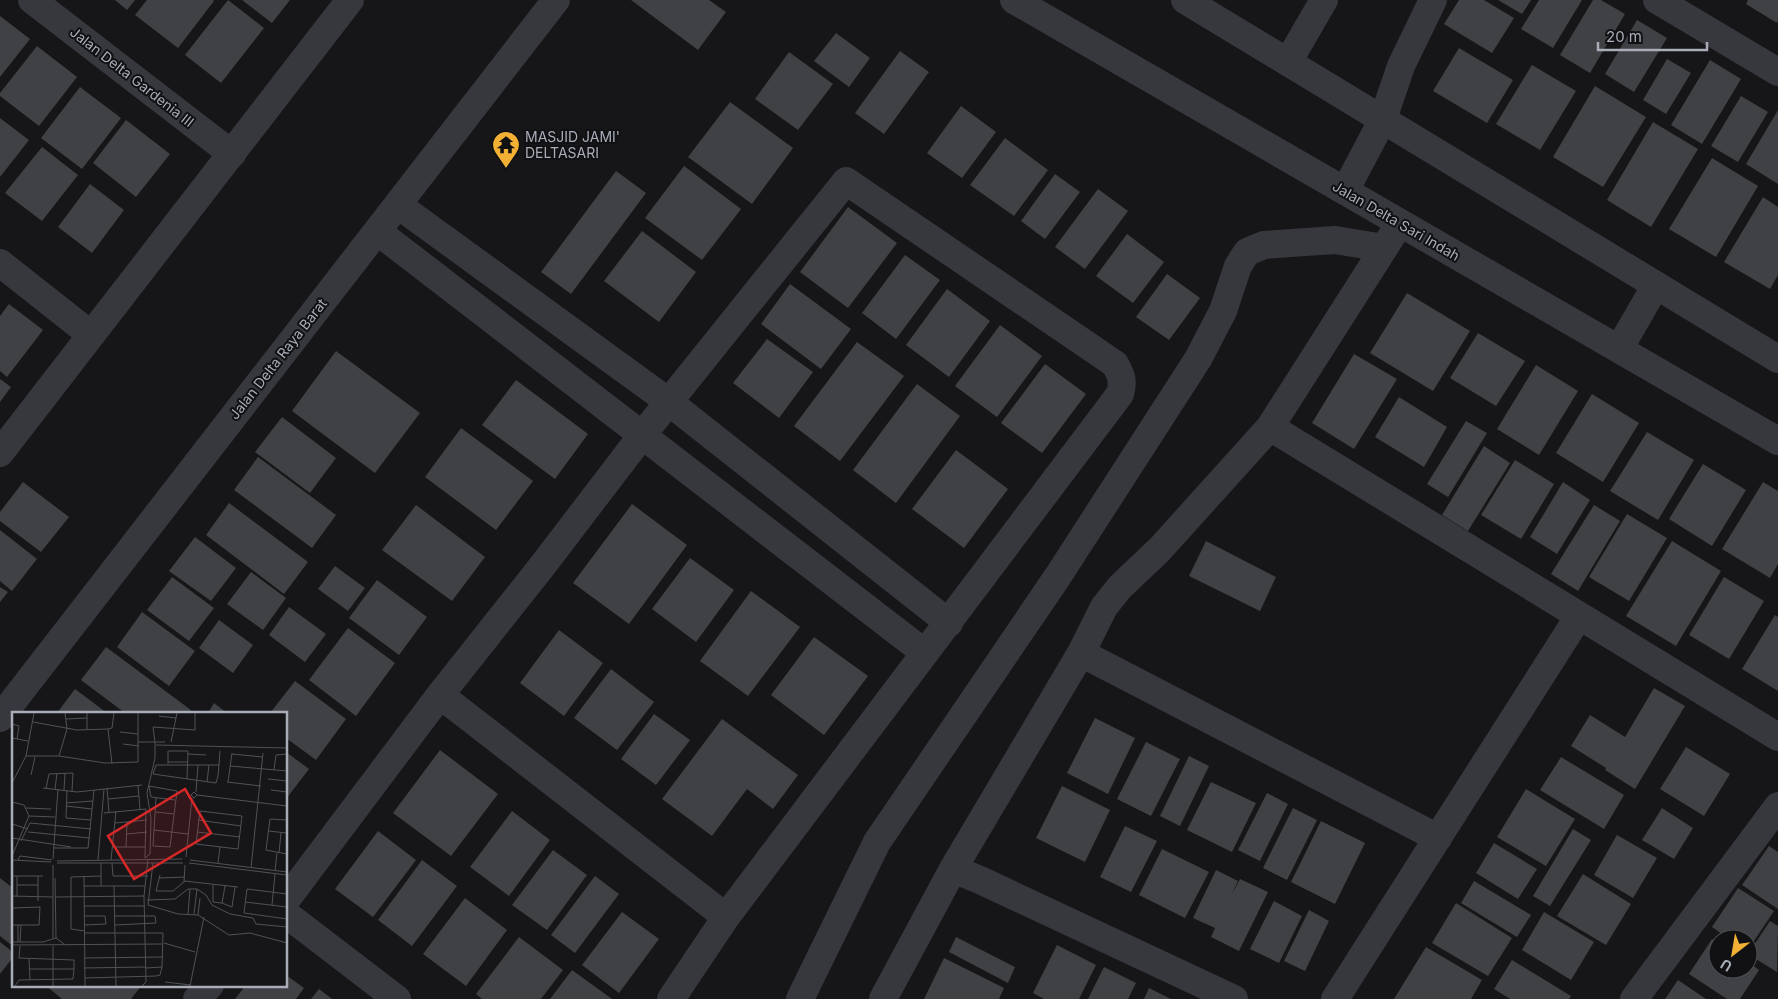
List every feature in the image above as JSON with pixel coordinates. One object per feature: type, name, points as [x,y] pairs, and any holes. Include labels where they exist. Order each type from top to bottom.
[{"type":"street","name":"Jalan Delta Gardenia III","points":[[32,0],[232,154]]},
{"type":"street","points":[[0,453],[90,334],[350,0]]},
{"type":"street","name":"Jalan Delta Raya Barat","points":[[0,718],[556,0]]},
{"type":"street","name":"Jalan Delta Sari Indah","points":[[1014,0],[1778,441]]},
{"type":"street","points":[[1185,0],[1778,359]]},
{"type":"street","points":[[1288,62],[1324,0]]},
{"type":"street","points":[[1345,191],[1383,119],[1401,66],[1433,0]]},
{"type":"street","points":[[1657,0],[1778,72]]},
{"type":"street","points":[[288,897],[440,695],[643,434],[846,181],[1115,364],[1123,384],[1120,394],[726,917],[671,999]]},
{"type":"street","points":[[398,204],[669,402],[948,623]]},
{"type":"street","points":[[883,999],[953,870],[1081,653],[1104,607],[1120,587],[1160,550],[1270,427],[1400,224]]},
{"type":"street","points":[[377,231],[925,653]]},
{"type":"street","points":[[800,999],[877,842],[1058,576],[1198,359],[1224,311],[1238,266],[1248,252],[1264,245],[1335,240],[1384,248]]},
{"type":"street","points":[[0,263],[90,334]]},
{"type":"street","points":[[1619,349],[1656,284]]},
{"type":"street","points":[[1270,427],[1778,737]]},
{"type":"street","points":[[1335,999],[1579,616]]},
{"type":"street","points":[[1081,653],[1438,838]]},
{"type":"street","points":[[440,695],[726,917]]},
{"type":"street","points":[[1634,999],[1778,806]]},
{"type":"street","points":[[953,870],[989,884],[1234,999]]},
{"type":"street","points":[[288,916],[397,999]]},
{"type":"street","points":[[197,999],[209,986]]},
{"type":"building","points":[[115,0],[135,0],[127,10]]},
{"type":"building","points":[[147,0],[214,1],[178,48],[135,15]]},
{"type":"building","points":[[228,0],[264,28],[221,83],[185,55]]},
{"type":"building","points":[[242,0],[290,0],[272,23]]},
{"type":"building","points":[[631,0],[709,0],[726,12],[698,50]]},
{"type":"building","points":[[1459,0],[1484,0],[1514,18],[1492,53],[1444,24]]},
{"type":"building","points":[[1498,0],[1531,0],[1522,14]]},
{"type":"building","points":[[1539,0],[1582,0],[1553,48],[1521,29]]},
{"type":"building","points":[[1593,0],[1601,0],[1625,14],[1590,73],[1560,55]]},
{"type":"building","points":[[1748,0],[1778,0],[1777,23],[1746,4]]},
{"type":"building","points":[[0,16],[30,39],[0,77]]},
{"type":"building","points":[[1637,20],[1667,38],[1634,92],[1605,74]]},
{"type":"building","points":[[836,33],[870,58],[849,87],[814,61]]},
{"type":"building","points":[[37,46],[77,77],[39,126],[0,96],[0,93]]},
{"type":"building","points":[[1459,48],[1513,80],[1487,123],[1433,91]]},
{"type":"building","points":[[900,51],[929,72],[884,134],[855,113]]},
{"type":"building","points":[[789,52],[833,84],[798,130],[755,99]]},
{"type":"building","points":[[1667,59],[1691,73],[1666,114],[1643,100]]},
{"type":"building","points":[[1710,60],[1741,79],[1702,144],[1671,125]]},
{"type":"building","points":[[1532,65],[1576,91],[1540,150],[1496,124]]},
{"type":"building","points":[[1595,86],[1646,117],[1603,187],[1553,157]]},
{"type":"building","points":[[80,87],[121,118],[82,169],[41,138]]},
{"type":"building","points":[[1741,96],[1768,112],[1738,162],[1711,146]]},
{"type":"building","points":[[730,102],[793,148],[752,204],[688,157]]},
{"type":"building","points":[[961,106],[996,132],[962,178],[927,153]]},
{"type":"building","points":[[1778,110],[1778,184],[1746,164]]},
{"type":"building","points":[[0,118],[29,140],[0,177]]},
{"type":"building","points":[[126,120],[170,154],[136,197],[93,163]]},
{"type":"building","points":[[1653,122],[1698,149],[1651,227],[1607,200]]},
{"type":"building","points":[[1005,138],[1048,170],[1014,216],[970,185]]},
{"type":"building","points":[[42,147],[78,175],[42,221],[5,193]]},
{"type":"building","points":[[1712,158],[1758,186],[1716,257],[1669,229]]},
{"type":"building","points":[[684,166],[741,209],[702,260],[645,218]]},
{"type":"building","points":[[616,171],[646,193],[571,294],[541,272]]},
{"type":"building","points":[[1055,174],[1080,192],[1045,239],[1021,221]]},
{"type":"building","points":[[90,184],[124,210],[92,253],[58,227]]},
{"type":"building","points":[[1098,189],[1128,211],[1085,269],[1055,247]]},
{"type":"building","points":[[1763,197],[1778,207],[1778,275],[1770,289],[1724,262]]},
{"type":"building","points":[[848,207],[897,243],[848,308],[800,272]]},
{"type":"building","points":[[642,231],[696,272],[659,322],[604,281]]},
{"type":"building","points":[[1127,234],[1164,262],[1133,303],[1096,276]]},
{"type":"building","points":[[905,255],[940,280],[896,339],[862,313]]},
{"type":"building","points":[[1167,274],[1200,298],[1169,340],[1136,317]]},
{"type":"building","points":[[790,284],[851,329],[821,369],[761,324]]},
{"type":"building","points":[[947,289],[990,321],[949,377],[906,345]]},
{"type":"building","points":[[1407,293],[1470,331],[1433,391],[1370,353]]},
{"type":"building","points":[[9,304],[43,330],[7,377],[0,371],[0,316]]},
{"type":"building","points":[[1000,325],[1042,356],[997,417],[955,386]]},
{"type":"building","points":[[1478,333],[1525,361],[1496,406],[1450,378]]},
{"type":"building","points":[[767,339],[813,372],[779,418],[733,383]]},
{"type":"building","points":[[857,342],[904,376],[840,461],[794,426]]},
{"type":"building","points":[[336,351],[420,413],[375,473],[292,411]]},
{"type":"building","points":[[1354,354],[1397,379],[1354,449],[1312,423]]},
{"type":"building","points":[[1045,364],[1086,394],[1042,453],[1001,423]]},
{"type":"building","points":[[1536,365],[1578,391],[1539,455],[1497,429]]},
{"type":"building","points":[[0,379],[11,387],[0,402]]},
{"type":"building","points":[[516,380],[588,434],[555,479],[482,425]]},
{"type":"building","points":[[917,384],[960,416],[896,503],[853,470]]},
{"type":"building","points":[[1592,394],[1639,423],[1603,482],[1556,453]]},
{"type":"building","points":[[1399,397],[1447,427],[1424,467],[1375,437]]},
{"type":"building","points":[[282,417],[336,458],[310,493],[255,452]]},
{"type":"building","points":[[1466,421],[1487,433],[1448,497],[1427,484]]},
{"type":"building","points":[[461,428],[533,481],[496,530],[425,477]]},
{"type":"building","points":[[1647,432],[1694,460],[1658,520],[1610,491]]},
{"type":"building","points":[[1484,446],[1510,463],[1468,531],[1442,515]]},
{"type":"building","points":[[956,450],[1008,489],[964,548],[912,509]]},
{"type":"building","points":[[258,457],[336,515],[312,548],[234,490]]},
{"type":"building","points":[[1515,460],[1554,484],[1521,539],[1481,515]]},
{"type":"building","points":[[1703,464],[1746,490],[1712,546],[1669,519]]},
{"type":"building","points":[[23,482],[69,517],[41,552],[0,521],[0,512]]},
{"type":"building","points":[[1563,482],[1590,500],[1557,554],[1530,537]]},
{"type":"building","points":[[1763,482],[1778,491],[1778,564],[1770,578],[1722,549]]},
{"type":"building","points":[[229,503],[308,562],[284,594],[206,535]]},
{"type":"building","points":[[632,504],[687,545],[629,624],[573,583]]},
{"type":"building","points":[[416,505],[485,557],[452,601],[382,550]]},
{"type":"building","points":[[1594,505],[1620,521],[1578,591],[1551,574]]},
{"type":"building","points":[[1627,514],[1667,538],[1629,601],[1589,577]]},
{"type":"building","points":[[0,530],[37,559],[12,591],[0,581]]},
{"type":"building","points":[[195,537],[236,568],[211,601],[169,571]]},
{"type":"building","points":[[1206,541],[1276,577],[1260,611],[1189,576]]},
{"type":"building","points":[[1672,541],[1721,571],[1676,646],[1626,616]]},
{"type":"building","points":[[690,558],[734,590],[696,642],[652,609]]},
{"type":"building","points":[[335,566],[365,588],[348,611],[318,589]]},
{"type":"building","points":[[251,572],[286,598],[263,630],[227,604]]},
{"type":"building","points":[[172,577],[214,608],[189,641],[147,610]]},
{"type":"building","points":[[1724,577],[1764,601],[1729,659],[1689,635]]},
{"type":"building","points":[[377,580],[427,617],[399,655],[349,618]]},
{"type":"building","points":[[0,587],[8,592],[0,602]]},
{"type":"building","points":[[751,591],[800,627],[748,696],[700,661]]},
{"type":"building","points":[[289,607],[326,634],[305,662],[269,635]]},
{"type":"building","points":[[142,612],[195,651],[169,686],[117,647]]},
{"type":"building","points":[[1775,615],[1778,617],[1778,691],[1742,669]]},
{"type":"building","points":[[219,620],[253,645],[233,673],[199,648]]},
{"type":"building","points":[[348,628],[395,663],[356,716],[309,680]]},
{"type":"building","points":[[559,630],[603,663],[564,716],[520,683]]},
{"type":"building","points":[[814,637],[868,676],[824,735],[771,695]]},
{"type":"building","points":[[106,647],[191,710],[190,712],[124,712],[81,680]]},
{"type":"building","points":[[611,669],[654,702],[617,750],[574,718]]},
{"type":"building","points":[[295,681],[346,719],[316,760],[288,739],[288,712],[271,712]]},
{"type":"building","points":[[1654,688],[1685,706],[1635,789],[1571,746],[1590,715],[1625,737]]},
{"type":"building","points":[[75,689],[106,712],[58,712]]},
{"type":"building","points":[[214,703],[226,712],[209,712]]},
{"type":"building","points":[[654,714],[690,740],[656,785],[621,759]]},
{"type":"building","points":[[1095,718],[1135,738],[1108,794],[1067,773]]},
{"type":"building","points":[[722,719],[798,775],[773,809],[747,789],[712,836],[662,799]]},
{"type":"building","points":[[1146,742],[1180,759],[1151,816],[1117,799]]},
{"type":"building","points":[[1686,747],[1730,774],[1704,816],[1660,789]]},
{"type":"building","points":[[440,750],[498,794],[451,856],[393,813]]},
{"type":"building","points":[[288,753],[309,769],[288,796]]},
{"type":"building","points":[[1189,756],[1209,766],[1180,826],[1160,816]]},
{"type":"building","points":[[1561,757],[1624,795],[1604,829],[1540,790]]},
{"type":"building","points":[[1211,782],[1256,803],[1232,852],[1187,830]]},
{"type":"building","points":[[1062,786],[1110,810],[1085,862],[1036,838]]},
{"type":"building","points":[[1526,789],[1575,819],[1546,866],[1497,837]]},
{"type":"building","points":[[1267,793],[1288,804],[1260,861],[1238,850]]},
{"type":"building","points":[[1293,808],[1317,820],[1287,880],[1263,868]]},
{"type":"building","points":[[1662,808],[1693,828],[1674,859],[1642,840]]},
{"type":"building","points":[[512,811],[550,840],[509,896],[470,867]]},
{"type":"building","points":[[1321,821],[1365,843],[1335,904],[1291,882]]},
{"type":"building","points":[[1125,826],[1157,841],[1131,892],[1100,877]]},
{"type":"building","points":[[1573,829],[1591,840],[1550,906],[1533,896]]},
{"type":"building","points":[[378,831],[416,860],[373,917],[335,889]]},
{"type":"building","points":[[1617,835],[1657,858],[1633,898],[1594,875]]},
{"type":"building","points":[[1494,843],[1537,869],[1518,899],[1476,873]]},
{"type":"building","points":[[1769,846],[1778,852],[1778,909],[1742,885]]},
{"type":"building","points":[[1162,849],[1209,872],[1185,918],[1139,895]]},
{"type":"building","points":[[553,850],[587,875],[547,930],[512,905]]},
{"type":"building","points":[[422,860],[457,886],[412,946],[378,920]]},
{"type":"building","points":[[1216,870],[1238,881],[1231,896],[1240,879],[1268,892],[1239,951],[1211,937],[1215,928],[1193,918]]},
{"type":"building","points":[[1583,874],[1631,904],[1606,945],[1557,916]]},
{"type":"building","points":[[595,876],[619,894],[575,953],[551,935]]},
{"type":"building","points":[[0,878],[12,887],[12,945],[0,936]]},
{"type":"building","points":[[1474,881],[1531,915],[1517,937],[1461,903]]},
{"type":"building","points":[[1738,888],[1774,911],[1758,935],[1758,929],[1715,929],[1712,927]]},
{"type":"building","points":[[465,898],[507,930],[466,986],[423,954]]},
{"type":"building","points":[[1274,901],[1302,916],[1279,963],[1250,949]]},
{"type":"building","points":[[1456,903],[1512,938],[1488,976],[1432,943]]},
{"type":"building","points":[[1309,910],[1329,921],[1305,971],[1284,961]]},
{"type":"building","points":[[622,912],[659,939],[619,993],[582,965]]},
{"type":"building","points":[[1544,912],[1594,942],[1571,980],[1522,950]]},
{"type":"building","points":[[1770,921],[1778,926],[1777,972],[1758,960],[1758,939]]},
{"type":"building","points":[[519,937],[563,970],[541,999],[482,999],[476,994]]},
{"type":"building","points":[[956,937],[1015,967],[1008,983],[949,952]]},
{"type":"building","points":[[0,942],[12,951],[12,959],[0,974]]},
{"type":"building","points":[[1057,945],[1096,965],[1079,999],[1044,999],[1033,993]]},
{"type":"building","points":[[1708,945],[1708,979],[1753,979],[1740,999],[1727,999],[1689,974]]},
{"type":"building","points":[[1426,947],[1482,980],[1471,999],[1394,999]]},
{"type":"building","points":[[944,958],[1004,988],[999,999],[924,999]]},
{"type":"building","points":[[1512,960],[1571,996],[1569,999],[1510,999],[1494,989]]},
{"type":"building","points":[[1104,967],[1136,983],[1128,999],[1088,999]]},
{"type":"building","points":[[572,970],[612,999],[550,999]]},
{"type":"building","points":[[288,976],[304,988],[296,999],[235,999],[245,986],[288,986]]},
{"type":"building","points":[[1678,980],[1706,999],[1665,999]]},
{"type":"building","points":[[46,986],[141,986],[131,999],[62,999]]},
{"type":"building","points":[[1149,988],[1171,999],[1144,999]]},
{"type":"building","points":[[319,989],[332,999],[311,999]]},
{"type":"place","name":"MASJID JAMI' DELTASARI","points":[[506,169]]}]
